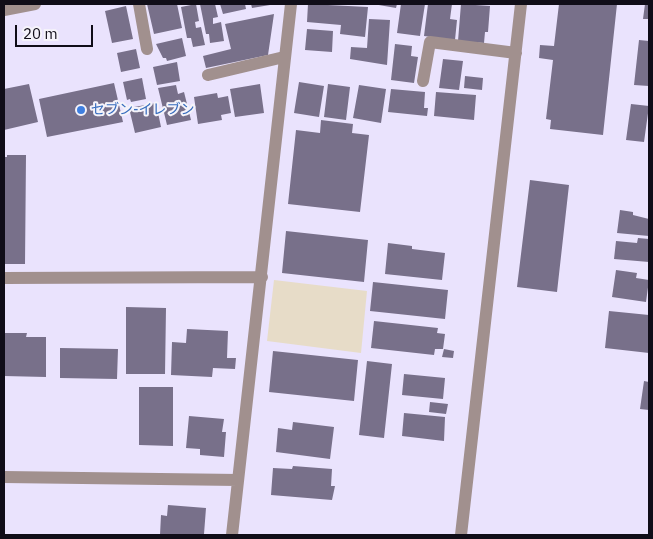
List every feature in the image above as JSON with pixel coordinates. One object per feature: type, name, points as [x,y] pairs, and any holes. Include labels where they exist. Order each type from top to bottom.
[{"type":"street","points":[[4,10],[35,4]]},
{"type":"street","points":[[139,4],[146,49]]},
{"type":"street","points":[[232,535],[291,4]]},
{"type":"street","points":[[461,535],[521,4]]},
{"type":"street","points":[[423,81],[430,42],[516,53]]},
{"type":"street","points":[[208,75],[284,57]]},
{"type":"street","points":[[4,278],[262,278]]},
{"type":"street","points":[[4,477],[238,480]]},
{"type":"shaded area","points":[[274,280],[367,291],[361,353],[267,341]]},
{"type":"building","points":[[147,4],[177,4],[182,28],[154,34]]},
{"type":"building","points":[[196,4],[199,21],[195,22],[196,28],[201,27],[205,45],[193,47],[191,38],[187,38],[181,7]]},
{"type":"building","points":[[200,4],[215,4],[218,17],[213,18],[213,24],[221,22],[224,41],[210,43],[209,34],[206,34]]},
{"type":"building","points":[[220,4],[245,4],[246,9],[223,14]]},
{"type":"building","points":[[251,4],[270,4],[270,5],[252,8]]},
{"type":"building","points":[[308,4],[368,7],[365,37],[340,34],[341,25],[307,22]]},
{"type":"building","points":[[373,4],[397,4],[396,8]]},
{"type":"building","points":[[401,4],[425,4],[420,36],[397,33]]},
{"type":"building","points":[[428,4],[452,4],[450,19],[457,20],[455,40],[424,36]]},
{"type":"building","points":[[461,4],[490,6],[488,32],[485,32],[484,43],[458,41]]},
{"type":"building","points":[[559,4],[617,4],[603,135],[550,129],[551,120],[546,119],[553,60],[539,58],[540,45],[554,46]]},
{"type":"building","points":[[645,4],[649,4],[649,19],[643,19]]},
{"type":"building","points":[[126,6],[133,39],[112,43],[105,11]]},
{"type":"building","points":[[274,14],[268,55],[206,68],[203,56],[231,49],[225,24]]},
{"type":"building","points":[[369,19],[390,20],[387,65],[350,59],[351,47],[367,48]]},
{"type":"building","points":[[307,29],[333,31],[332,52],[305,50]]},
{"type":"building","points":[[182,38],[186,56],[167,61],[166,58],[163,58],[156,44]]},
{"type":"building","points":[[639,40],[649,41],[649,86],[634,85]]},
{"type":"building","points":[[395,44],[412,46],[411,56],[418,57],[414,83],[391,80]]},
{"type":"building","points":[[136,49],[140,68],[121,72],[117,53]]},
{"type":"building","points":[[443,59],[463,61],[459,90],[439,88]]},
{"type":"building","points":[[177,62],[180,81],[157,85],[153,67]]},
{"type":"building","points":[[465,76],[483,78],[482,90],[464,88]]},
{"type":"building","points":[[142,78],[146,99],[131,102],[130,99],[127,100],[123,82]]},
{"type":"building","points":[[299,82],[324,86],[319,117],[294,113]]},
{"type":"building","name":"セブン-イレブン","points":[[114,83],[123,122],[47,137],[39,99]]},
{"type":"building","points":[[29,84],[38,122],[4,130],[4,89]]},
{"type":"building","points":[[260,84],[264,113],[235,117],[230,89]]},
{"type":"building","points":[[328,84],[350,87],[346,120],[324,117]]},
{"type":"building","points":[[176,85],[178,94],[184,92],[191,120],[167,125],[158,88]]},
{"type":"building","points":[[359,85],[386,89],[381,123],[353,118]]},
{"type":"building","points":[[391,89],[425,92],[424,108],[428,108],[427,116],[388,112]]},
{"type":"building","points":[[436,92],[476,95],[474,120],[434,116]]},
{"type":"building","points":[[217,93],[218,98],[228,96],[231,113],[221,115],[222,120],[198,124],[194,97]]},
{"type":"building","points":[[156,103],[161,127],[135,133],[129,108]]},
{"type":"building","points":[[631,104],[649,106],[644,142],[626,140]]},
{"type":"building","points":[[321,120],[353,124],[352,133],[369,135],[360,212],[288,204],[296,130],[320,133]]},
{"type":"building","points":[[7,155],[26,155],[25,264],[4,264],[4,157],[7,157]]},
{"type":"building","points":[[530,180],[569,185],[557,292],[517,287]]},
{"type":"building","points":[[620,210],[633,212],[633,215],[649,219],[649,236],[617,233]]},
{"type":"building","points":[[286,231],[368,240],[364,282],[282,273]]},
{"type":"building","points":[[638,238],[649,239],[649,262],[614,259],[616,241],[637,243]]},
{"type":"building","points":[[388,243],[412,246],[412,249],[445,253],[442,280],[385,274]]},
{"type":"building","points":[[616,270],[637,273],[636,278],[649,280],[646,302],[612,297]]},
{"type":"building","points":[[373,282],[448,290],[445,319],[370,311]]},
{"type":"building","points":[[126,307],[166,308],[165,374],[126,374]]},
{"type":"building","points":[[609,311],[649,315],[649,353],[605,348]]},
{"type":"building","points":[[374,321],[438,328],[437,333],[445,334],[443,349],[435,349],[434,355],[371,348]]},
{"type":"building","points":[[187,329],[228,331],[227,358],[236,358],[235,369],[213,368],[212,377],[171,375],[172,342],[186,343]]},
{"type":"building","points":[[4,333],[27,333],[26,337],[46,337],[46,377],[4,376]]},
{"type":"building","points":[[60,348],[118,349],[117,379],[60,378]]},
{"type":"building","points":[[444,349],[454,351],[453,358],[442,357]]},
{"type":"building","points":[[273,351],[358,360],[354,401],[269,392]]},
{"type":"building","points":[[367,361],[392,364],[384,438],[359,435]]},
{"type":"building","points":[[404,374],[445,378],[443,399],[402,395]]},
{"type":"building","points":[[644,381],[649,382],[649,410],[640,409]]},
{"type":"building","points":[[139,387],[173,387],[173,446],[139,445]]},
{"type":"building","points":[[430,402],[448,404],[446,414],[429,412]]},
{"type":"building","points":[[404,413],[445,417],[444,441],[402,436]]},
{"type":"building","points":[[189,416],[224,419],[222,432],[226,432],[224,457],[200,455],[200,449],[186,448]]},
{"type":"building","points":[[293,422],[334,427],[330,459],[276,452],[278,428],[292,430]]},
{"type":"building","points":[[293,466],[332,469],[331,486],[335,486],[332,500],[271,495],[273,468],[292,469]]},
{"type":"building","points":[[168,505],[206,508],[204,534],[160,535],[161,515],[167,516]]},
{"type":"place","name":"セブン-イレブン","points":[[81,110]]}]
